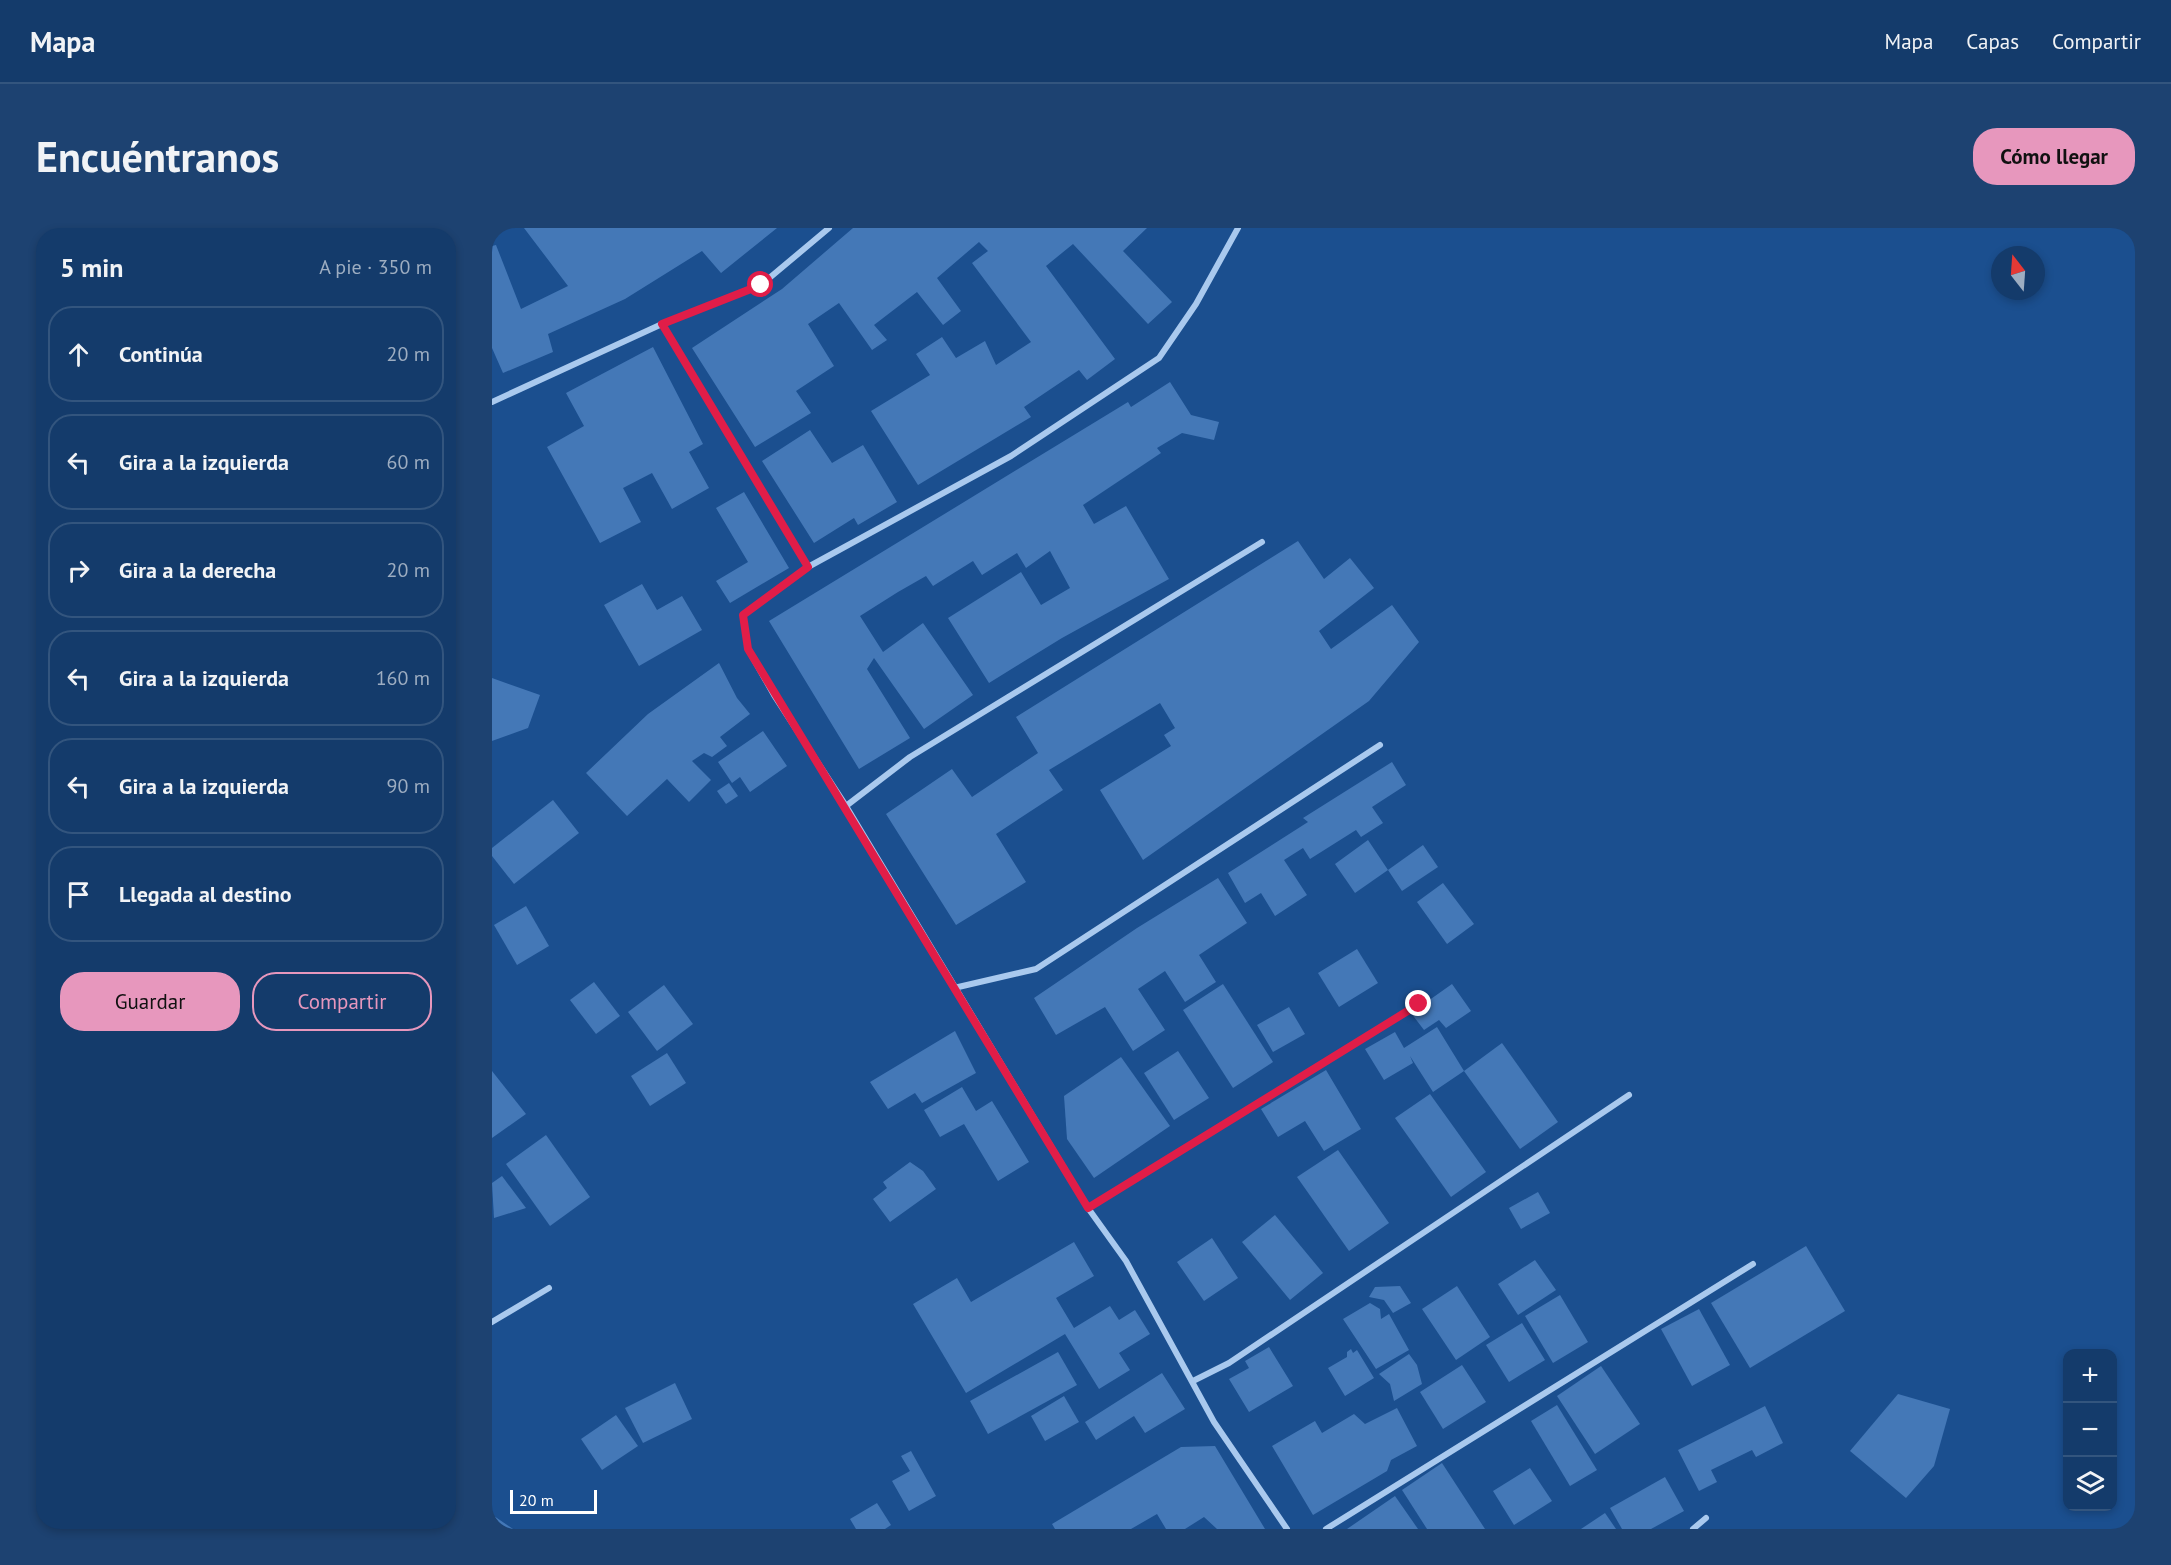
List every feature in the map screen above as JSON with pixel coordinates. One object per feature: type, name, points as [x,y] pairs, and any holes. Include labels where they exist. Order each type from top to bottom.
[{"type":"street","points":[[1238,228],[1196,304],[1159,358],[1011,456],[808,567],[743,615],[748,649],[774,695],[846,806],[1088,1208],[1126,1261],[1214,1422],[1287,1529]]},
{"type":"street","points":[[492,402],[662,324],[761,285],[826,229]]},
{"type":"street","points":[[662,324],[808,567]]},
{"type":"street","points":[[846,806],[910,757],[1262,542]]},
{"type":"street","points":[[954,988],[1036,969],[1380,745]]},
{"type":"street","points":[[1088,1208],[1419,1004]]},
{"type":"street","points":[[1193,1381],[1229,1363],[1629,1095]]},
{"type":"street","points":[[1326,1529],[1753,1264]]},
{"type":"street","points":[[492,1322],[549,1288]]},
{"type":"street","points":[[1693,1529],[1706,1518]]},
{"type":"building","points":[[524,228],[777,228],[721,273],[702,251],[625,299],[548,334],[553,352],[503,373],[492,348],[492,246],[496,245],[521,309],[568,286]]},
{"type":"building","points":[[853,228],[1147,228],[1123,251],[1172,302],[1148,324],[1073,244],[1046,266],[1115,359],[1087,380],[1079,370],[1024,407],[1031,417],[918,485],[871,411],[930,375],[916,354],[942,337],[956,358],[985,341],[996,365],[1031,342],[972,263],[988,251],[979,242],[937,278],[961,311],[943,325],[917,292],[874,325],[887,340],[872,350],[839,303],[808,324],[834,366],[796,391],[811,413],[755,447],[692,348],[782,289]]},
{"type":"building","points":[[653,347],[703,444],[689,452],[709,488],[672,509],[652,473],[623,488],[641,522],[600,543],[547,447],[584,426],[566,393]]},
{"type":"building","points":[[1170,382],[1191,415],[1219,422],[1214,440],[1182,433],[1157,448],[1161,453],[1083,505],[1094,524],[1126,506],[1169,579],[1062,638],[989,683],[948,618],[1021,572],[1041,605],[1070,588],[1050,551],[1026,568],[1017,553],[982,575],[973,561],[933,586],[926,576],[898,592],[860,616],[883,652],[923,623],[973,695],[924,729],[874,658],[867,669],[910,738],[859,769],[769,621],[1128,402],[1131,407]]},
{"type":"building","points":[[810,430],[832,463],[863,445],[897,502],[858,525],[854,518],[814,543],[762,461]]},
{"type":"building","points":[[744,492],[789,568],[730,603],[716,581],[748,562],[716,508]]},
{"type":"building","points":[[1298,541],[1324,579],[1350,558],[1374,588],[1319,631],[1331,649],[1392,605],[1419,642],[1369,701],[1143,860],[1100,790],[1171,746],[1164,735],[1175,728],[1160,703],[1049,770],[1063,790],[996,834],[1026,882],[956,925],[886,814],[952,769],[972,797],[1038,753],[1016,717]]},
{"type":"building","points":[[642,584],[657,610],[682,596],[702,630],[639,666],[604,605]]},
{"type":"building","points":[[719,663],[737,698],[750,714],[720,737],[727,746],[712,757],[704,753],[692,761],[711,780],[689,802],[667,779],[627,816],[586,773],[648,714]]},
{"type":"building","points":[[492,678],[540,695],[528,728],[492,741]]},
{"type":"building","points":[[763,731],[787,766],[750,792],[740,777],[732,783],[718,762]]},
{"type":"building","points":[[1392,762],[1406,785],[1372,807],[1383,823],[1361,837],[1356,830],[1310,859],[1303,848],[1284,860],[1307,895],[1275,916],[1261,893],[1245,903],[1228,873],[1308,822],[1303,818]]},
{"type":"building","points":[[729,783],[738,796],[726,804],[717,791]]},
{"type":"building","points":[[553,800],[579,833],[514,884],[492,856],[492,848]]},
{"type":"building","points":[[1368,840],[1388,870],[1355,893],[1335,864]]},
{"type":"building","points":[[1423,845],[1438,867],[1402,891],[1388,870]]},
{"type":"building","points":[[1218,878],[1247,923],[1199,955],[1216,982],[1185,1002],[1165,971],[1138,989],[1165,1030],[1133,1051],[1105,1007],[1056,1035],[1034,998],[1137,928]]},
{"type":"building","points":[[1443,883],[1474,924],[1447,944],[1417,902]]},
{"type":"building","points":[[526,906],[549,946],[517,965],[494,925]]},
{"type":"building","points":[[1357,949],[1378,983],[1339,1007],[1318,973]]},
{"type":"building","points":[[594,982],[620,1016],[596,1034],[570,1000]]},
{"type":"building","points":[[1223,984],[1273,1062],[1233,1088],[1183,1010]]},
{"type":"building","points":[[1452,984],[1471,1011],[1446,1028],[1439,1020],[1424,1030],[1411,1013]]},
{"type":"building","points":[[664,985],[693,1024],[657,1051],[628,1012]]},
{"type":"building","points":[[1289,1007],[1305,1034],[1273,1052],[1257,1025]]},
{"type":"building","points":[[1437,1027],[1464,1071],[1433,1092],[1410,1056],[1413,1063],[1384,1080],[1365,1049],[1395,1032],[1404,1048]]},
{"type":"building","points":[[955,1031],[976,1073],[922,1103],[915,1093],[888,1109],[870,1082]]},
{"type":"building","points":[[1502,1043],[1558,1122],[1520,1149],[1464,1071]]},
{"type":"building","points":[[1178,1051],[1209,1098],[1174,1120],[1144,1073]]},
{"type":"building","points":[[667,1053],[686,1083],[650,1106],[631,1076]]},
{"type":"building","points":[[1121,1057],[1170,1126],[1094,1178],[1067,1139],[1064,1096]]},
{"type":"building","points":[[1326,1070],[1361,1129],[1324,1151],[1305,1121],[1278,1137],[1261,1109]]},
{"type":"building","points":[[492,1071],[526,1114],[492,1138]]},
{"type":"building","points":[[962,1087],[976,1111],[992,1101],[1029,1162],[998,1181],[964,1124],[940,1137],[924,1110]]},
{"type":"building","points":[[1430,1094],[1486,1172],[1451,1197],[1395,1118]]},
{"type":"building","points":[[546,1135],[590,1197],[550,1226],[506,1164]]},
{"type":"building","points":[[1338,1150],[1389,1223],[1349,1251],[1297,1177]]},
{"type":"building","points":[[910,1162],[923,1171],[936,1189],[890,1222],[873,1199],[887,1188],[883,1182]]},
{"type":"building","points":[[502,1176],[526,1208],[494,1218],[492,1183]]},
{"type":"building","points":[[1538,1192],[1550,1213],[1521,1229],[1509,1208]]},
{"type":"building","points":[[1275,1215],[1323,1273],[1290,1300],[1242,1242]]},
{"type":"building","points":[[1212,1238],[1238,1278],[1204,1301],[1177,1262]]},
{"type":"building","points":[[1074,1242],[1094,1276],[1056,1298],[1074,1328],[1110,1306],[1119,1320],[1135,1310],[1150,1334],[1119,1353],[1130,1370],[1099,1389],[1065,1334],[966,1393],[913,1304],[957,1278],[971,1302]]},
{"type":"building","points":[[1806,1246],[1845,1311],[1750,1368],[1711,1303]]},
{"type":"building","points":[[1535,1260],[1556,1290],[1518,1315],[1498,1284]]},
{"type":"building","points":[[1400,1286],[1411,1303],[1393,1313],[1384,1300],[1369,1297],[1375,1287]]},
{"type":"building","points":[[1457,1286],[1490,1337],[1456,1360],[1422,1309]]},
{"type":"building","points":[[1560,1295],[1588,1342],[1553,1363],[1525,1316]]},
{"type":"building","points":[[1370,1303],[1380,1309],[1381,1319],[1389,1314],[1409,1350],[1376,1369],[1343,1319]]},
{"type":"building","points":[[1699,1309],[1730,1365],[1692,1386],[1661,1329]]},
{"type":"building","points":[[1522,1323],[1545,1360],[1509,1382],[1486,1345]]},
{"type":"building","points":[[1269,1347],[1293,1386],[1249,1412],[1229,1379],[1249,1368],[1245,1361]]},
{"type":"building","points":[[1351,1349],[1353,1353],[1357,1350],[1374,1378],[1345,1396],[1328,1368],[1347,1357],[1347,1352]]},
{"type":"building","points":[[1058,1352],[1077,1385],[988,1434],[970,1401]]},
{"type":"building","points":[[1409,1354],[1417,1365],[1422,1384],[1394,1401],[1390,1384],[1379,1374]]},
{"type":"building","points":[[1462,1365],[1486,1402],[1443,1429],[1420,1392]]},
{"type":"building","points":[[1601,1366],[1640,1424],[1595,1454],[1557,1396]]},
{"type":"building","points":[[1162,1373],[1185,1409],[1145,1433],[1134,1416],[1096,1440],[1085,1422]]},
{"type":"building","points":[[675,1383],[692,1419],[643,1443],[625,1408]]},
{"type":"building","points":[[1898,1394],[1950,1409],[1934,1466],[1906,1498],[1850,1451]]},
{"type":"building","points":[[1064,1396],[1079,1422],[1045,1441],[1031,1416]]},
{"type":"building","points":[[1557,1405],[1597,1470],[1570,1486],[1531,1421]]},
{"type":"building","points":[[1765,1406],[1783,1443],[1756,1457],[1752,1450],[1711,1470],[1717,1482],[1699,1491],[1678,1450]]},
{"type":"building","points":[[1397,1408],[1417,1446],[1391,1460],[1387,1471],[1313,1515],[1272,1446],[1315,1421],[1322,1433],[1354,1414],[1365,1424]]},
{"type":"building","points":[[616,1415],[638,1446],[602,1470],[581,1439]]},
{"type":"building","points":[[1215,1446],[1265,1529],[1217,1529],[1204,1517],[1185,1529],[1166,1529],[1157,1514],[1131,1529],[1055,1529],[1052,1524],[1181,1447]]},
{"type":"building","points":[[911,1451],[936,1496],[909,1511],[892,1481],[910,1471],[901,1456]]},
{"type":"building","points":[[1442,1463],[1485,1529],[1427,1529],[1402,1490]]},
{"type":"building","points":[[1530,1468],[1552,1501],[1514,1525],[1493,1491]]},
{"type":"building","points":[[1665,1477],[1684,1511],[1651,1529],[1622,1529],[1610,1508]]},
{"type":"building","points":[[1395,1496],[1418,1529],[1347,1529]]},
{"type":"building","points":[[877,1503],[891,1525],[885,1529],[856,1529],[850,1519]]},
{"type":"building","points":[[1605,1513],[1616,1529],[1581,1529]]},
{"type":"building","points":[[494,1516],[513,1529],[492,1529]]},
{"type":"route","points":[[761,285],[662,324],[808,567],[743,615],[748,649],[774,695],[846,806],[1088,1208],[1419,1004]]}]
